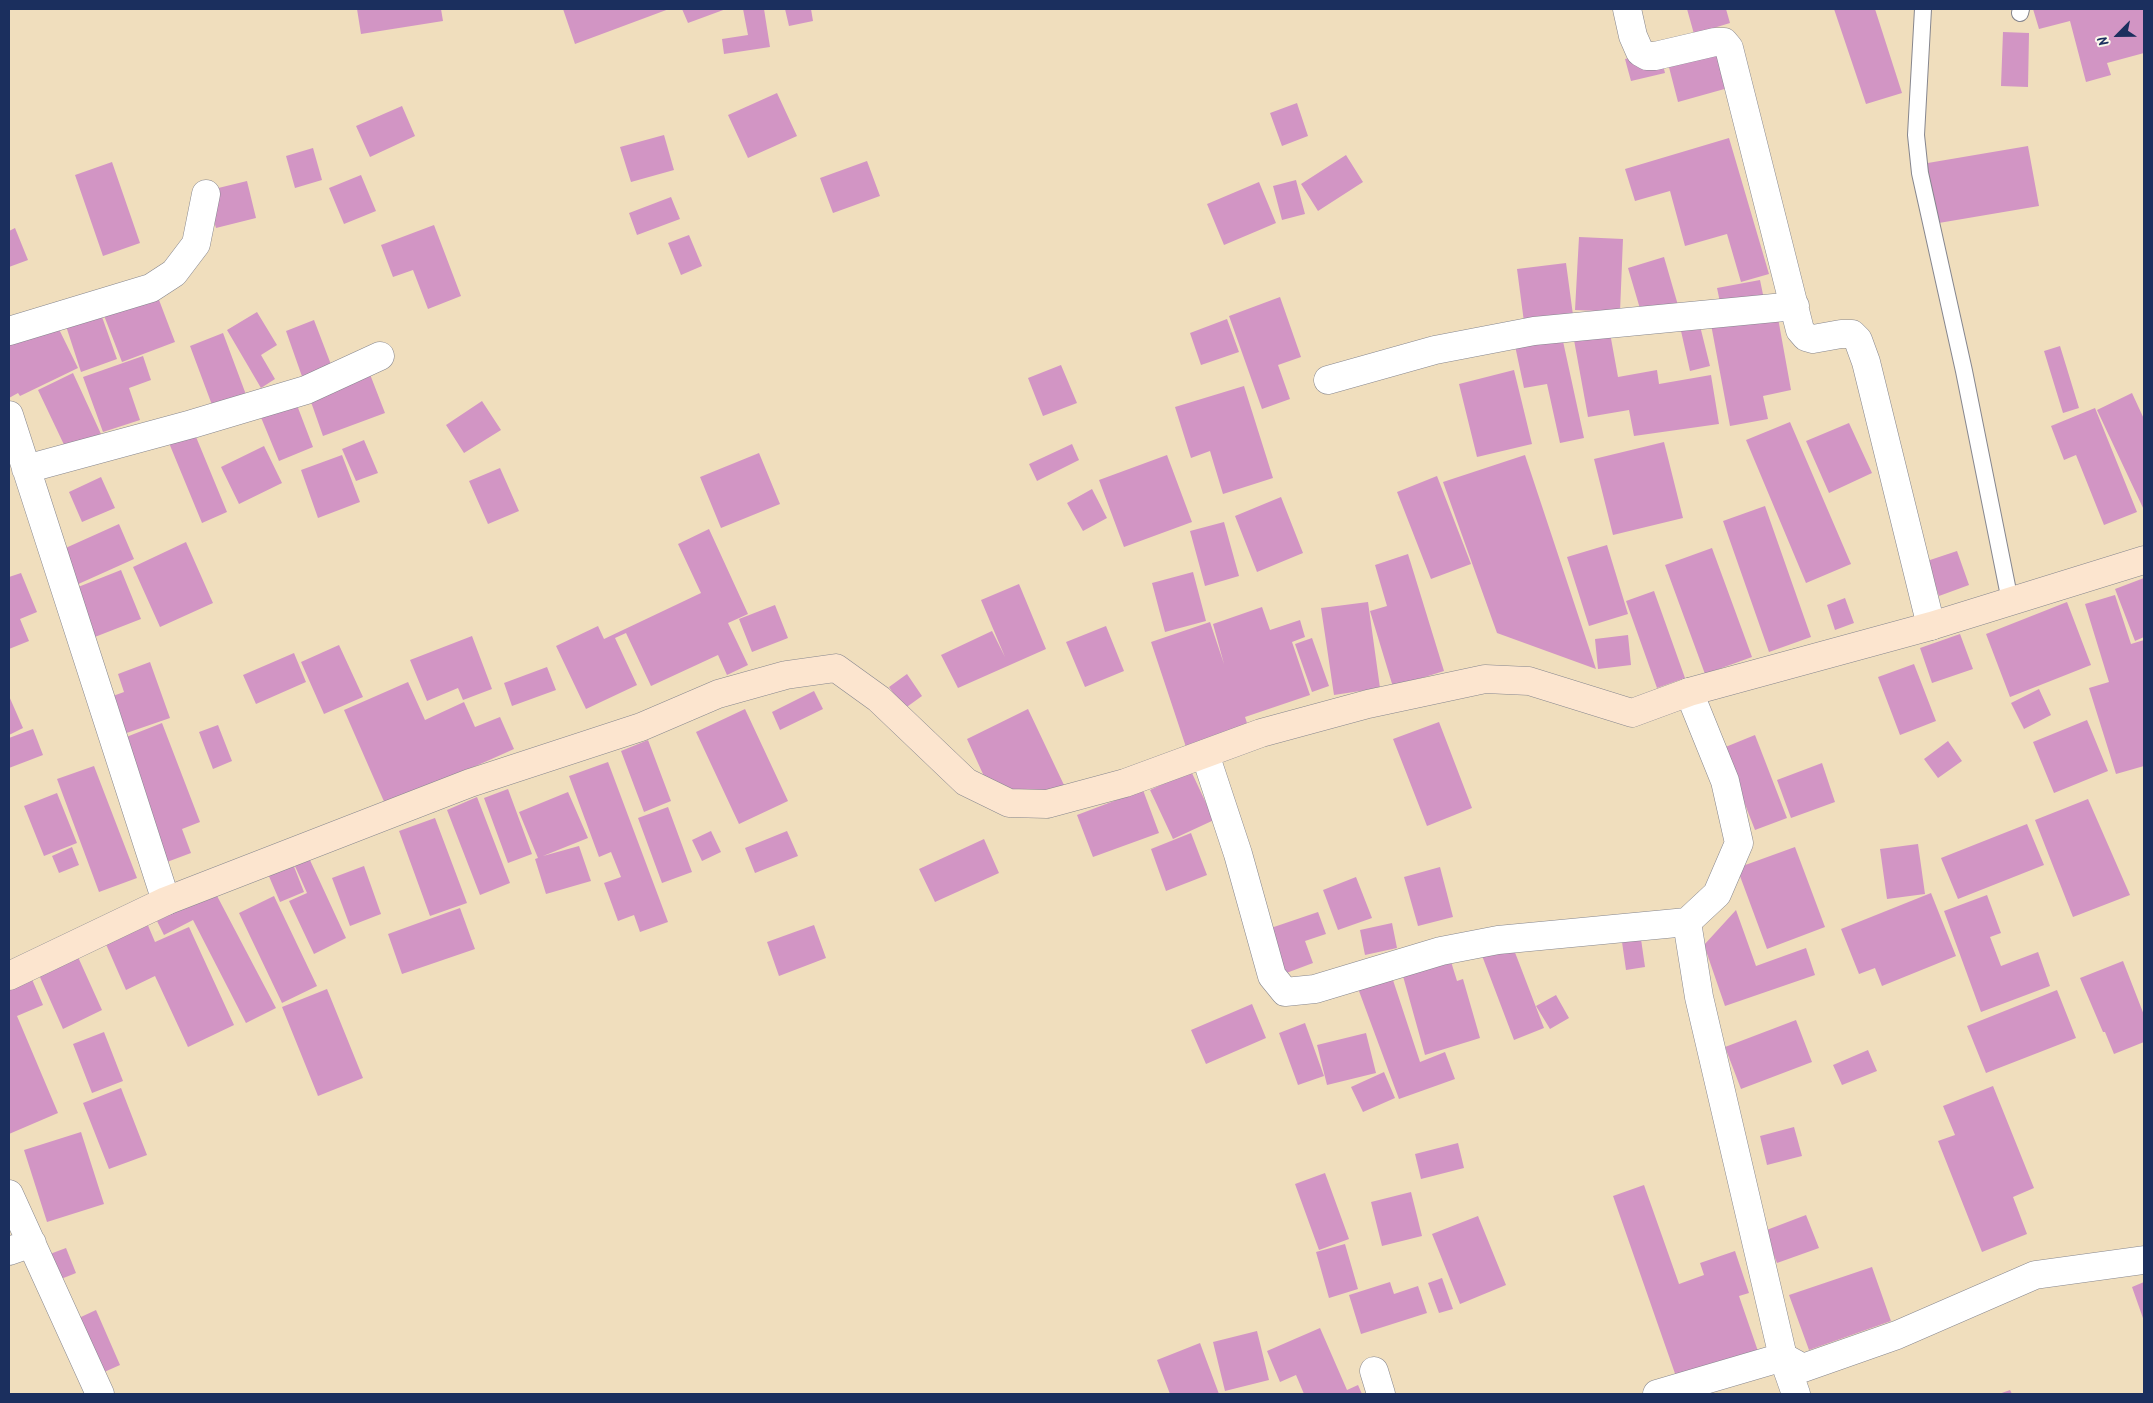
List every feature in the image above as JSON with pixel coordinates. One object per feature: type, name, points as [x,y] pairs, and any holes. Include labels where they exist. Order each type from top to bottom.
[{"type":"street","points":[[1627,9],[1633,36],[1640,52],[1647,56],[1655,56],[1716,42],[1724,42],[1730,48],[1800,330],[1806,337],[1820,340],[1841,334],[1852,334],[1858,340],[1866,362],[1931,626]]},
{"type":"street","points":[[9,330],[151,288],[174,273],[196,244],[206,194]]},
{"type":"street","points":[[1328,380],[1435,350],[1534,331],[1795,306]]},
{"type":"street","points":[[26,468],[192,424],[306,390],[380,356]]},
{"type":"street","points":[[9,416],[166,901]]},
{"type":"street","points":[[9,976],[166,901],[470,783],[641,727],[718,694],[786,675],[836,668],[879,699],[966,782],[1009,803],[1047,804],[1125,783],[1261,733],[1368,704],[1485,679],[1528,681],[1632,713],[1689,692],[1931,626],[2144,560]]},
{"type":"street","points":[[1205,754],[1238,854],[1272,976],[1285,992],[1315,989],[1441,951],[1498,940],[1687,922],[1717,894],[1739,843],[1725,781],[1689,692]]},
{"type":"street","points":[[1687,922],[1699,997],[1784,1357],[1796,1394]]},
{"type":"street","points":[[9,1194],[20,1247],[100,1394]]},
{"type":"street","points":[[1657,1394],[1784,1357],[1803,1368],[1897,1335],[2035,1275],[2144,1260]]},
{"type":"lane","points":[[1924,9],[1916,135],[1920,173],[1964,371],[2010,601]]},
{"type":"building","points":[[357,9],[441,9],[443,21],[361,34]]},
{"type":"building","points":[[563,9],[669,9],[575,44]]},
{"type":"building","points":[[682,9],[726,9],[688,23]]},
{"type":"building","points":[[743,9],[764,9],[770,47],[724,54],[722,39],[748,35]]},
{"type":"building","points":[[785,9],[811,9],[813,21],[789,26]]},
{"type":"building","points":[[1687,9],[1726,9],[1730,23],[1694,34]]},
{"type":"building","points":[[1834,9],[1875,9],[1902,93],[1866,104]]},
{"type":"building","points":[[2033,9],[2144,9],[2144,53],[2107,63],[2111,75],[2086,82],[2070,21],[2039,29]]},
{"type":"building","points":[[2003,32],[2029,33],[2028,87],[2001,86]]},
{"type":"building","points":[[1714,35],[1728,88],[1678,102],[1664,48]]},
{"type":"building","points":[[1659,50],[1665,73],[1631,81],[1625,59]]},
{"type":"building","points":[[777,93],[797,136],[748,158],[728,115]]},
{"type":"building","points":[[1297,103],[1308,136],[1282,146],[1270,113]]},
{"type":"building","points":[[402,106],[415,136],[370,157],[356,126]]},
{"type":"building","points":[[664,135],[674,170],[631,182],[620,147]]},
{"type":"building","points":[[1729,138],[1769,274],[1741,282],[1727,234],[1685,246],[1670,191],[1635,201],[1625,169]]},
{"type":"building","points":[[2028,146],[2039,206],[1927,225],[1916,165]]},
{"type":"building","points":[[313,148],[322,180],[295,188],[286,156]]},
{"type":"building","points":[[1346,155],[1363,182],[1318,211],[1301,184]]},
{"type":"building","points":[[867,161],[880,196],[833,213],[820,178]]},
{"type":"building","points":[[112,162],[140,243],[103,256],[75,175]]},
{"type":"building","points":[[361,175],[376,211],[344,224],[329,188]]},
{"type":"building","points":[[1296,180],[1305,214],[1282,220],[1273,186]]},
{"type":"building","points":[[247,181],[256,218],[216,228],[206,191]]},
{"type":"building","points":[[1259,182],[1276,223],[1224,245],[1207,204]]},
{"type":"building","points":[[671,197],[680,219],[637,235],[629,213]]},
{"type":"building","points":[[434,225],[461,296],[428,309],[413,270],[393,277],[381,245]]},
{"type":"building","points":[[15,228],[28,260],[9,267],[9,231]]},
{"type":"building","points":[[689,235],[702,266],[681,275],[668,243]]},
{"type":"building","points":[[1579,237],[1623,239],[1620,312],[1575,310]]},
{"type":"building","points":[[1664,257],[1682,319],[1646,329],[1628,268]]},
{"type":"building","points":[[1566,263],[1573,315],[1524,322],[1517,269]]},
{"type":"building","points":[[1760,280],[1766,309],[1776,307],[1791,390],[1763,396],[1768,419],[1730,426],[1710,319],[1723,316],[1717,288]]},
{"type":"building","points":[[156,292],[175,342],[122,362],[103,313]]},
{"type":"building","points":[[1280,297],[1301,357],[1278,365],[1290,399],[1262,409],[1229,316]]},
{"type":"building","points":[[257,312],[277,345],[261,355],[275,379],[261,388],[227,330]]},
{"type":"building","points":[[101,314],[117,359],[81,372],[66,326]]},
{"type":"building","points":[[54,319],[78,368],[20,396],[18,393],[9,398],[9,341]]},
{"type":"building","points":[[1227,319],[1239,352],[1201,365],[1190,333]]},
{"type":"building","points":[[314,320],[335,375],[366,364],[385,413],[323,436],[286,331]]},
{"type":"building","points":[[1608,322],[1618,377],[1657,370],[1659,384],[1711,375],[1719,424],[1634,436],[1629,410],[1588,417],[1572,329]]},
{"type":"building","points":[[1700,326],[1710,366],[1690,371],[1681,331]]},
{"type":"building","points":[[1561,332],[1584,438],[1560,443],[1547,384],[1524,388],[1514,341]]},
{"type":"building","points":[[223,333],[248,400],[215,413],[190,346]]},
{"type":"building","points":[[2060,346],[2079,408],[2063,413],[2044,351]]},
{"type":"building","points":[[143,356],[151,380],[129,388],[140,420],[103,432],[83,377]]},
{"type":"building","points":[[1061,365],[1077,403],[1043,416],[1028,378]]},
{"type":"building","points":[[1514,370],[1532,444],[1477,457],[1459,384]]},
{"type":"building","points":[[73,373],[101,434],[67,451],[38,390]]},
{"type":"building","points":[[1244,386],[1273,478],[1223,494],[1210,451],[1191,458],[1175,407]]},
{"type":"building","points":[[2132,393],[2144,419],[2144,510],[2097,410]]},
{"type":"building","points":[[295,400],[313,447],[279,461],[260,415]]},
{"type":"building","points":[[482,401],[501,430],[464,453],[446,425]]},
{"type":"building","points":[[2095,408],[2137,512],[2104,525],[2076,455],[2064,460],[2051,426]]},
{"type":"building","points":[[1790,422],[1851,564],[1806,583],[1746,440]]},
{"type":"building","points":[[1849,423],[1872,473],[1829,493],[1806,441]]},
{"type":"building","points":[[194,432],[227,512],[202,523],[169,443]]},
{"type":"building","points":[[364,440],[378,473],[356,481],[342,449]]},
{"type":"building","points":[[1664,442],[1683,518],[1613,535],[1594,459]]},
{"type":"building","points":[[1072,444],[1079,460],[1037,481],[1029,464]]},
{"type":"building","points":[[264,446],[282,483],[239,504],[221,467]]},
{"type":"building","points":[[759,453],[780,504],[721,528],[700,477]]},
{"type":"building","points":[[342,455],[360,502],[318,518],[301,470]]},
{"type":"building","points":[[1167,455],[1192,522],[1124,547],[1099,480]]},
{"type":"building","points":[[1525,455],[1596,669],[1497,633],[1443,482]]},
{"type":"building","points":[[500,468],[519,511],[488,524],[469,481]]},
{"type":"building","points":[[1437,476],[1471,564],[1431,579],[1397,492]]},
{"type":"building","points":[[101,477],[115,508],[82,522],[69,492]]},
{"type":"building","points":[[1092,489],[1107,518],[1083,531],[1067,503]]},
{"type":"building","points":[[1281,497],[1303,553],[1257,572],[1235,516]]},
{"type":"building","points":[[1765,506],[1811,637],[1769,652],[1723,521]]},
{"type":"building","points":[[1224,522],[1239,576],[1205,586],[1190,531]]},
{"type":"building","points":[[119,524],[134,559],[65,590],[50,555]]},
{"type":"building","points":[[709,529],[748,614],[728,623],[748,665],[727,675],[718,655],[651,686],[626,633],[615,638],[637,685],[586,709],[556,646],[598,626],[604,639],[701,593],[678,544]]},
{"type":"building","points":[[186,542],[213,603],[160,627],[133,567]]},
{"type":"building","points":[[1607,545],[1628,614],[1589,626],[1567,557]]},
{"type":"building","points":[[1712,548],[1752,657],[1705,674],[1665,565]]},
{"type":"building","points":[[1957,551],[1969,585],[1939,596],[1927,561]]},
{"type":"building","points":[[1408,554],[1444,671],[1393,687],[1370,611],[1387,606],[1375,565]]},
{"type":"building","points":[[121,570],[141,619],[82,642],[63,593]]},
{"type":"building","points":[[1193,572],[1206,621],[1165,632],[1152,583]]},
{"type":"building","points":[[21,573],[37,612],[20,619],[29,641],[9,649],[9,577]]},
{"type":"building","points":[[2144,578],[2144,637],[2135,641],[2115,589]]},
{"type":"building","points":[[1019,584],[1046,649],[958,688],[941,655],[992,631],[1005,657],[981,600]]},
{"type":"building","points":[[1654,591],[1685,678],[1657,688],[1626,601]]},
{"type":"building","points":[[2115,595],[2131,644],[2144,640],[2144,766],[2116,774],[2089,688],[2109,682],[2085,604]]},
{"type":"building","points":[[1845,598],[1854,623],[1835,630],[1827,605]]},
{"type":"building","points":[[1368,602],[1380,688],[1334,695],[1321,608]]},
{"type":"building","points":[[2067,602],[2091,665],[2010,697],[1986,634]]},
{"type":"building","points":[[775,605],[788,638],[752,652],[739,619]]},
{"type":"building","points":[[1262,607],[1270,630],[1300,620],[1305,637],[1292,642],[1310,695],[1245,717],[1252,738],[1190,759],[1151,642],[1210,622],[1224,664],[1213,624]]},
{"type":"building","points":[[1106,626],[1124,671],[1085,687],[1066,642]]},
{"type":"building","points":[[1960,634],[1973,669],[1932,683],[1920,648]]},
{"type":"building","points":[[1628,635],[1631,665],[1598,669],[1595,639]]},
{"type":"building","points":[[472,636],[492,689],[463,700],[458,688],[427,701],[410,660]]},
{"type":"building","points":[[1312,638],[1329,686],[1312,692],[1295,644]]},
{"type":"building","points":[[339,645],[363,697],[324,714],[301,662]]},
{"type":"building","points":[[294,653],[306,682],[256,704],[243,675]]},
{"type":"building","points":[[150,662],[170,718],[112,738],[99,701],[124,692],[118,674]]},
{"type":"building","points":[[1914,664],[1936,721],[1900,735],[1878,677]]},
{"type":"building","points":[[547,667],[556,690],[512,706],[504,683]]},
{"type":"building","points":[[907,674],[922,696],[904,709],[889,687]]},
{"type":"building","points":[[408,682],[425,720],[464,702],[475,727],[500,717],[514,749],[386,806],[344,710]]},
{"type":"building","points":[[2039,689],[2051,715],[2024,729],[2011,703]]},
{"type":"building","points":[[814,691],[823,709],[780,730],[772,712]]},
{"type":"building","points":[[9,696],[23,728],[9,735]]},
{"type":"building","points":[[745,709],[788,801],[739,824],[696,732]]},
{"type":"building","points":[[1028,709],[1064,785],[1039,796],[988,785],[967,739]]},
{"type":"building","points":[[2087,720],[2108,771],[2054,793],[2033,742]]},
{"type":"building","points":[[1439,722],[1472,808],[1427,826],[1393,739]]},
{"type":"building","points":[[162,723],[200,822],[182,829],[191,853],[159,865],[111,743]]},
{"type":"building","points":[[218,725],[232,761],[213,769],[199,732]]},
{"type":"building","points":[[33,729],[43,755],[9,768],[9,738]]},
{"type":"building","points":[[1755,735],[1787,818],[1755,830],[1723,748]]},
{"type":"building","points":[[648,740],[671,801],[644,812],[621,751]]},
{"type":"building","points":[[1948,741],[1962,761],[1938,778],[1924,759]]},
{"type":"building","points":[[608,762],[668,922],[640,932],[634,915],[618,921],[604,883],[621,877],[611,852],[599,857],[569,776]]},
{"type":"building","points":[[1822,763],[1835,802],[1791,818],[1777,780]]},
{"type":"building","points":[[94,766],[137,878],[99,892],[57,779]]},
{"type":"building","points":[[1191,771],[1214,820],[1173,839],[1150,790]]},
{"type":"building","points":[[508,789],[532,854],[508,863],[484,798]]},
{"type":"building","points":[[1143,790],[1159,833],[1093,857],[1077,815]]},
{"type":"building","points":[[568,792],[588,838],[543,856],[579,846],[591,881],[546,894],[535,859],[538,858],[519,812]]},
{"type":"building","points":[[57,793],[77,843],[44,856],[24,806]]},
{"type":"building","points":[[477,797],[510,883],[480,895],[447,810]]},
{"type":"building","points":[[2088,799],[2130,895],[2073,917],[2035,820]]},
{"type":"building","points":[[668,807],[692,872],[662,883],[638,818]]},
{"type":"building","points":[[435,818],[467,903],[430,916],[399,831]]},
{"type":"building","points":[[2027,824],[2044,865],[1958,899],[1941,858]]},
{"type":"building","points":[[711,831],[721,852],[702,861],[692,840]]},
{"type":"building","points":[[787,831],[798,856],[755,873],[745,848]]},
{"type":"building","points":[[1191,833],[1207,875],[1166,891],[1151,849]]},
{"type":"building","points":[[984,839],[999,873],[935,902],[919,869]]},
{"type":"building","points":[[1918,844],[1925,894],[1887,899],[1880,849]]},
{"type":"building","points":[[72,847],[79,865],[59,873],[52,856]]},
{"type":"building","points":[[1795,847],[1825,927],[1767,949],[1737,868]]},
{"type":"building","points":[[309,858],[346,938],[314,954],[289,901],[307,893],[294,864]]},
{"type":"building","points":[[293,864],[304,892],[280,902],[268,874]]},
{"type":"building","points":[[364,866],[381,914],[350,926],[332,878]]},
{"type":"building","points":[[1440,867],[1453,917],[1418,926],[1404,877]]},
{"type":"building","points":[[1356,877],[1372,918],[1338,930],[1323,890]]},
{"type":"building","points":[[215,892],[276,1008],[246,1023],[193,920],[164,935],[157,921]]},
{"type":"building","points":[[1931,893],[1956,956],[1882,986],[1875,968],[1859,974],[1841,929]]},
{"type":"building","points":[[1987,895],[2001,933],[1990,937],[2001,966],[2038,952],[2050,986],[1981,1012],[1944,911]]},
{"type":"building","points":[[274,896],[317,986],[282,1003],[239,913]]},
{"type":"building","points":[[460,908],[475,949],[402,974],[388,934]]},
{"type":"building","points":[[1736,910],[1756,966],[1806,948],[1815,975],[1725,1006],[1704,945]]},
{"type":"building","points":[[1318,912],[1326,934],[1305,941],[1313,963],[1281,975],[1265,930]]},
{"type":"building","points":[[147,923],[155,942],[189,927],[234,1025],[188,1047],[155,976],[126,990],[105,942]]},
{"type":"building","points":[[1392,923],[1397,948],[1365,955],[1360,930]]},
{"type":"building","points":[[814,925],[826,958],[779,976],[767,942]]},
{"type":"building","points":[[1641,939],[1645,967],[1626,970],[1622,942]]},
{"type":"building","points":[[1511,942],[1544,1028],[1514,1040],[1481,953]]},
{"type":"building","points":[[1449,955],[1457,981],[1463,979],[1480,1038],[1425,1055],[1401,969]]},
{"type":"building","points":[[78,957],[102,1010],[63,1029],[39,975]]},
{"type":"building","points":[[2123,961],[2144,1015],[2144,1042],[2114,1054],[2080,978]]},
{"type":"building","points":[[1390,971],[1420,1062],[1445,1052],[1455,1079],[1399,1099],[1356,983]]},
{"type":"building","points":[[31,977],[43,1005],[17,1016],[58,1113],[9,1134],[9,987]]},
{"type":"building","points":[[327,989],[363,1078],[318,1096],[282,1007]]},
{"type":"building","points":[[2057,990],[2076,1038],[1986,1073],[1967,1026]]},
{"type":"building","points":[[1556,995],[1569,1018],[1550,1029],[1536,1006]]},
{"type":"building","points":[[1252,1004],[1266,1038],[1206,1064],[1191,1030]]},
{"type":"building","points":[[1796,1020],[1812,1062],[1741,1089],[1725,1047]]},
{"type":"building","points":[[1305,1023],[1324,1076],[1298,1085],[1279,1033]]},
{"type":"building","points":[[104,1032],[123,1081],[92,1093],[73,1044]]},
{"type":"building","points":[[1366,1033],[1376,1073],[1327,1085],[1317,1045]]},
{"type":"building","points":[[1868,1050],[1877,1071],[1842,1085],[1833,1065]]},
{"type":"building","points":[[1384,1072],[1395,1098],[1363,1112],[1351,1087]]},
{"type":"building","points":[[1993,1086],[2034,1188],[2013,1197],[2027,1234],[1982,1252],[1938,1141],[1955,1135],[1943,1106]]},
{"type":"building","points":[[121,1088],[147,1155],[109,1169],[83,1103]]},
{"type":"building","points":[[1794,1127],[1802,1156],[1767,1165],[1760,1136]]},
{"type":"building","points":[[81,1132],[104,1204],[47,1222],[24,1150]]},
{"type":"building","points":[[1458,1143],[1464,1168],[1421,1179],[1415,1154]]},
{"type":"building","points":[[1325,1173],[1349,1239],[1319,1250],[1295,1184]]},
{"type":"building","points":[[1644,1185],[1679,1284],[1704,1275],[1700,1263],[1735,1251],[1749,1293],[1739,1296],[1760,1357],[1679,1385],[1613,1196]]},
{"type":"building","points":[[1411,1192],[1422,1236],[1382,1246],[1371,1202]]},
{"type":"building","points":[[1806,1215],[1819,1248],[1777,1263],[1764,1231]]},
{"type":"building","points":[[1478,1216],[1506,1285],[1460,1304],[1432,1234]]},
{"type":"building","points":[[1345,1244],[1358,1289],[1329,1298],[1316,1252]]},
{"type":"building","points":[[66,1248],[76,1273],[51,1283],[42,1257]]},
{"type":"building","points":[[1872,1267],[1891,1321],[1809,1350],[1789,1295]]},
{"type":"building","points":[[1442,1278],[1453,1309],[1439,1313],[1428,1283]]},
{"type":"building","points":[[1390,1282],[1394,1294],[1418,1286],[1427,1313],[1361,1334],[1349,1295]]},
{"type":"building","points":[[2144,1282],[2144,1321],[2132,1287]]},
{"type":"building","points":[[96,1310],[120,1365],[93,1377],[68,1323]]},
{"type":"building","points":[[1320,1328],[1347,1390],[1358,1385],[1362,1394],[1304,1394],[1296,1375],[1280,1382],[1267,1351]]},
{"type":"building","points":[[1257,1331],[1269,1380],[1225,1391],[1213,1342]]},
{"type":"building","points":[[1200,1343],[1219,1394],[1170,1394],[1157,1360]]},
{"type":"building","points":[[2010,1390],[2012,1394],[1999,1394]]}]
